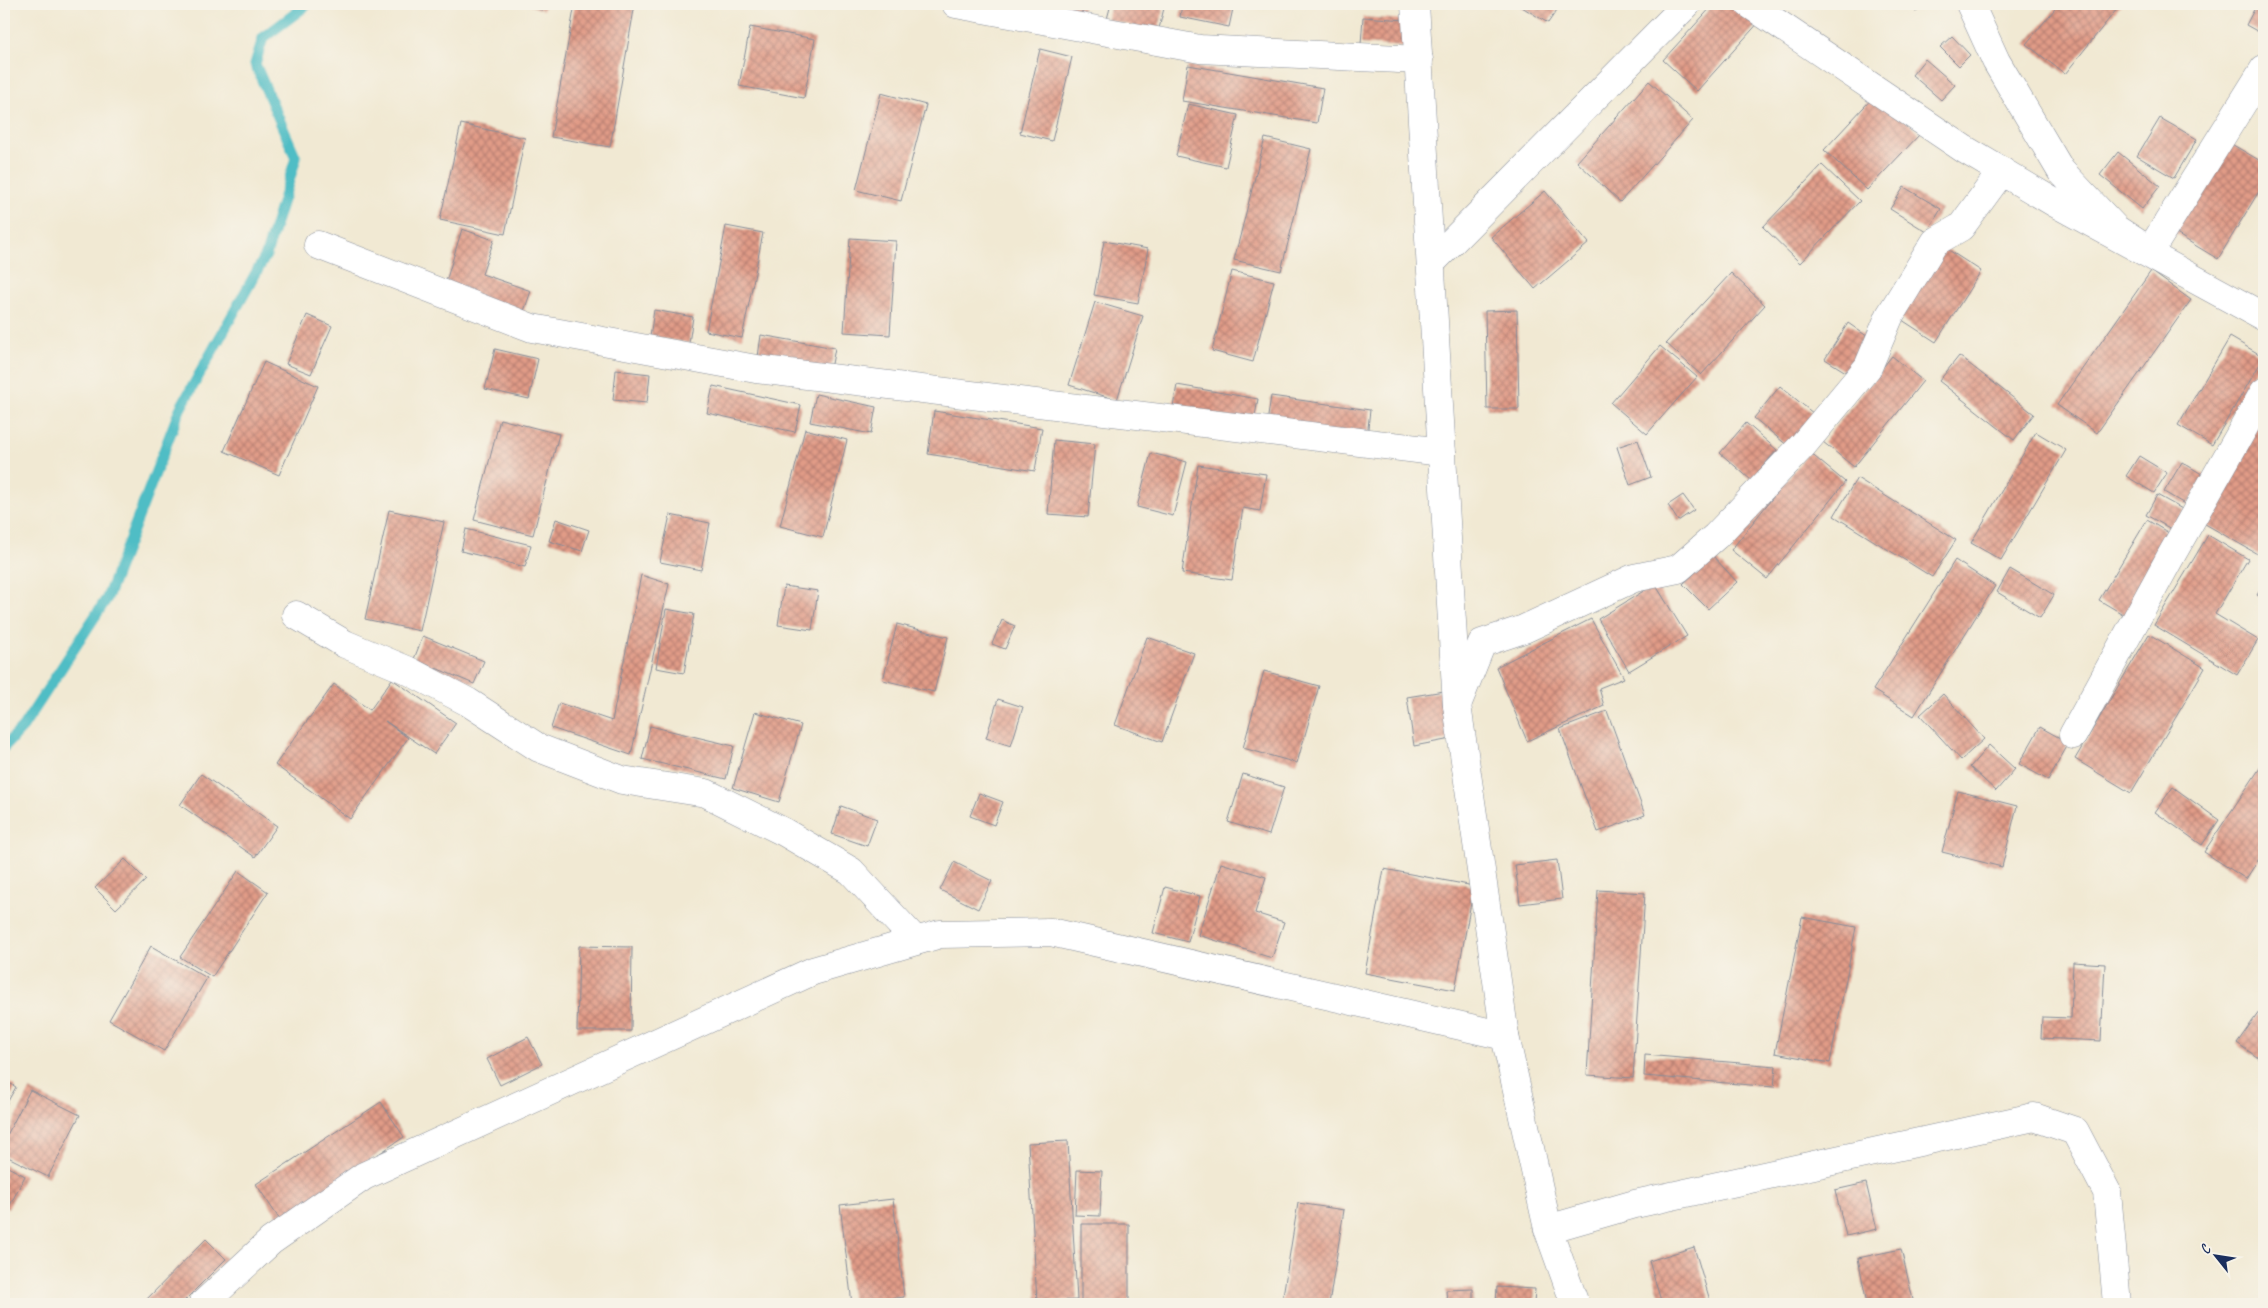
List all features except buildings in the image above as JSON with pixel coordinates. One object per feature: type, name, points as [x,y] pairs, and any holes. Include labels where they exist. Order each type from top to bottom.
[{"type":"street","points":[[956,4],[1200,49],[1419,60]]},
{"type":"street","points":[[1416,4],[1457,706],[1505,1036],[1548,1229],[1575,1304]]},
{"type":"street","points":[[1431,263],[1687,4]]},
{"type":"street","points":[[1749,4],[1964,149],[2055,203],[2264,316]]},
{"type":"street","points":[[1970,4],[1996,60],[2061,171],[2116,229],[2150,250],[2264,69]]},
{"type":"street","points":[[1457,706],[1482,643],[1524,628],[1634,578],[1678,569],[1716,536],[1803,445],[1868,367],[1890,315],[1935,242],[1960,227],[2002,171]]},
{"type":"street","points":[[318,245],[532,328],[756,368],[1442,452]]},
{"type":"street","points":[[2073,735],[2172,554],[2264,392]]},
{"type":"street","points":[[296,615],[344,644],[408,670],[468,702],[539,748],[622,780],[706,793],[784,832],[851,871],[916,941]]},
{"type":"street","points":[[202,1304],[271,1241],[364,1176],[813,971],[940,934],[1051,932],[1505,1036]]},
{"type":"street","points":[[1548,1229],[1635,1204],[2034,1117],[2076,1130],[2107,1192],[2117,1304]]},
{"type":"waterway","points":[[4,747],[23,727],[107,598],[180,409],[266,255],[296,158],[255,64],[263,38],[308,4]]}]
